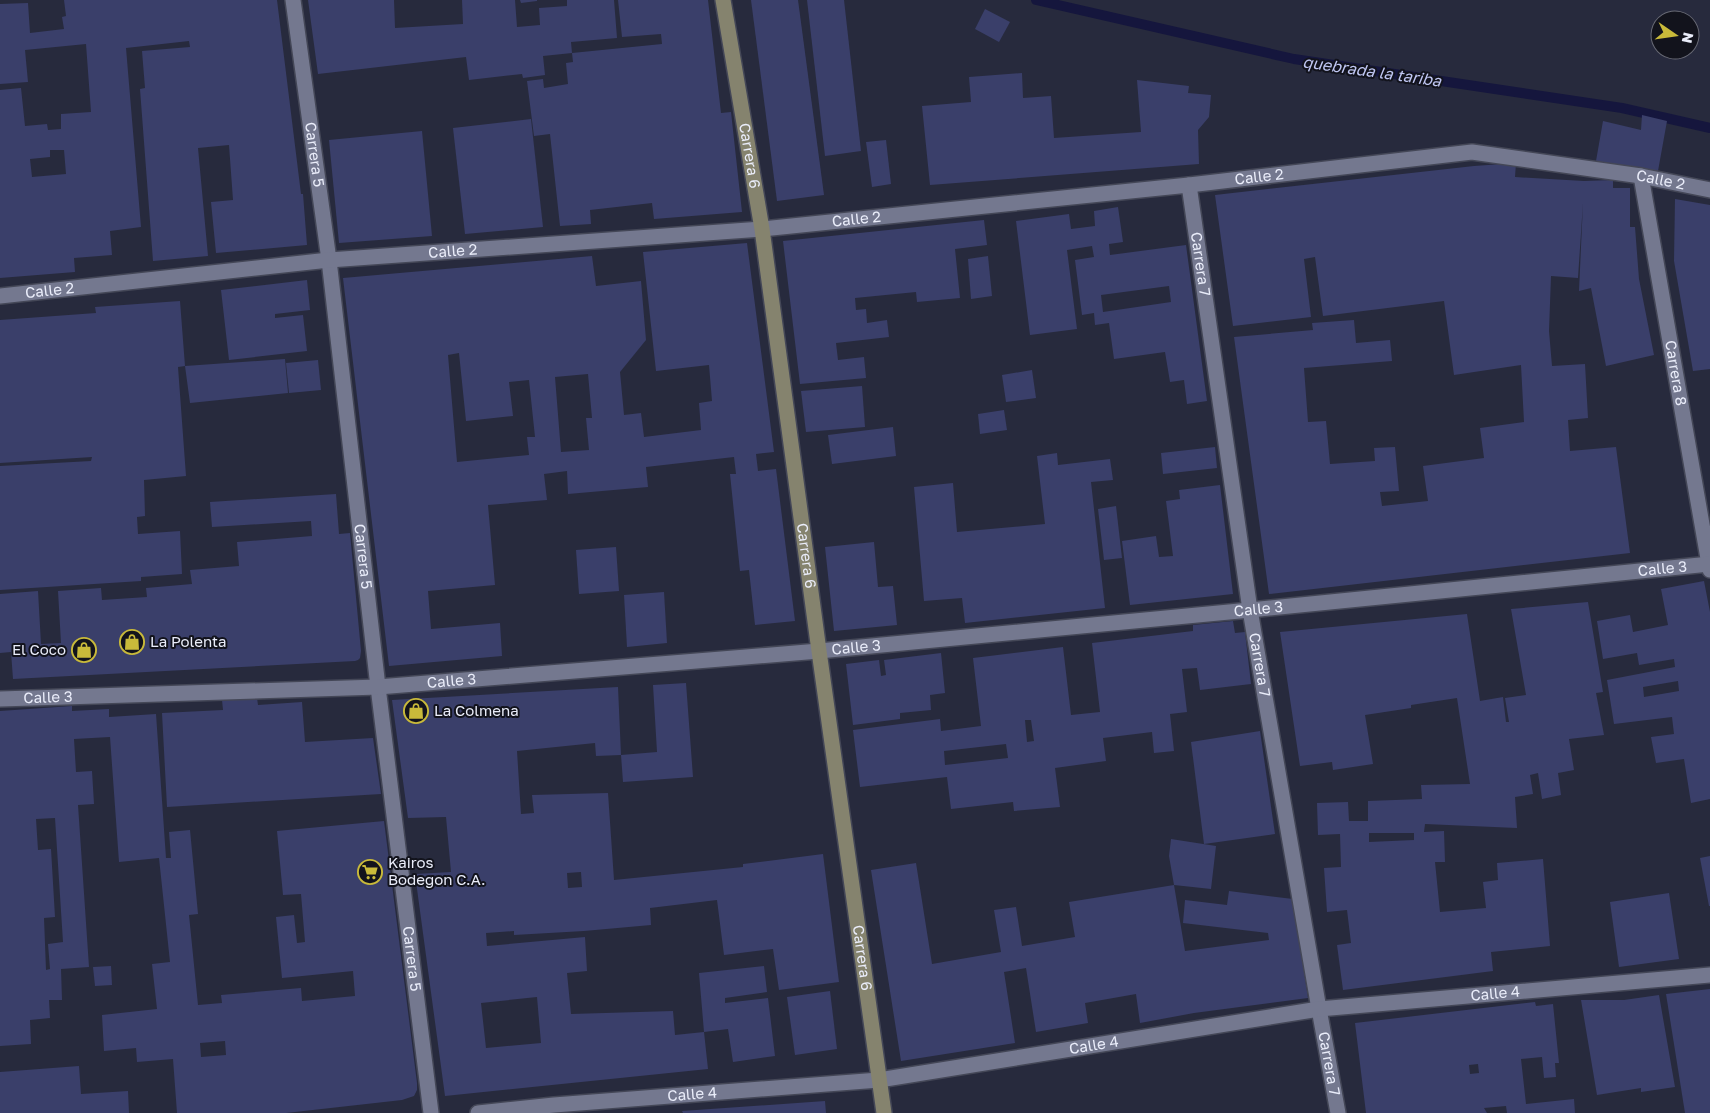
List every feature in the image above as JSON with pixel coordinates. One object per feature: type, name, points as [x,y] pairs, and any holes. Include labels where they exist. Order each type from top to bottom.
[{"type":"main road","name":"Carrera 6","points":[[723,0],[762,229],[884,1113]]},
{"type":"street","name":"Carrera 5","points":[[293,0],[329,260],[378,687],[431,1113]]},
{"type":"street","name":"Calle 2","points":[[0,296],[329,260],[762,229],[1189,185],[1472,152],[1641,176],[1710,190]]},
{"type":"street","name":"Carrera 8","points":[[1641,176],[1710,566]]},
{"type":"street","name":"Carrera 7","points":[[1189,185],[1250,610],[1338,1113]]},
{"type":"street","name":"Calle 3","points":[[0,699],[378,687],[819,651],[1710,566]]},
{"type":"street","name":"Calle 4","points":[[478,1113],[559,1109],[879,1080],[1319,1009],[1710,975]]},
{"type":"building","points":[[64,0],[277,0],[301,194],[303,194],[307,245],[216,253],[211,202],[233,200],[229,145],[198,148],[208,256],[153,261],[140,89],[145,88],[142,51],[190,47],[189,41],[126,48],[141,227],[110,231],[112,255],[74,258],[75,272],[0,278],[0,90],[21,88],[25,126],[47,124],[48,130],[61,129],[61,114],[91,112],[86,44],[25,50],[28,82],[0,84],[0,4],[28,3],[30,33],[64,29],[62,17],[66,16]],"holes":[[[50,150],[64,150],[66,174],[32,177],[30,159],[50,157]]]},
{"type":"building","points":[[308,0],[394,0],[395,28],[463,24],[462,0],[515,0],[517,27],[540,25],[539,8],[567,6],[567,0],[614,0],[617,38],[571,42],[572,53],[543,56],[545,75],[523,78],[522,74],[469,80],[466,57],[318,74]]},
{"type":"building","points":[[520,0],[537,0],[537,1],[521,3]]},
{"type":"building","points":[[618,0],[708,0],[721,113],[731,112],[742,212],[654,219],[652,203],[590,210],[591,224],[560,226],[550,134],[534,136],[527,81],[543,79],[544,88],[568,84],[566,63],[573,62],[572,53],[662,44],[661,34],[622,37]]},
{"type":"building","points":[[751,0],[798,0],[824,195],[777,201]]},
{"type":"building","points":[[807,0],[844,0],[861,151],[825,156]]},
{"type":"building","points":[[985,9],[1010,22],[999,42],[975,29]]},
{"type":"building","points":[[1022,73],[1023,98],[1051,96],[1054,138],[1141,132],[1137,80],[1189,86],[1188,93],[1211,95],[1209,117],[1198,130],[1199,164],[930,185],[922,106],[971,102],[969,77]]},
{"type":"building","points":[[1642,115],[1667,121],[1658,171],[1596,161],[1603,121],[1641,130]]},
{"type":"building","points":[[531,119],[543,227],[465,234],[453,128]]},
{"type":"building","points":[[422,131],[432,236],[339,243],[329,140]]},
{"type":"building","points":[[886,140],[891,184],[872,187],[866,142]]},
{"type":"building","points":[[1516,163],[1515,177],[1584,181],[1613,180],[1613,188],[1630,188],[1630,227],[1635,227],[1639,279],[1654,355],[1606,366],[1591,288],[1579,291],[1583,203],[1578,278],[1551,276],[1549,331],[1552,366],[1585,364],[1588,418],[1568,420],[1570,451],[1616,447],[1630,553],[1269,594],[1234,337],[1313,330],[1312,323],[1354,320],[1356,343],[1390,340],[1392,361],[1304,368],[1308,422],[1326,421],[1330,464],[1375,461],[1374,448],[1395,447],[1399,491],[1380,492],[1382,506],[1428,501],[1423,466],[1484,458],[1480,428],[1524,422],[1521,365],[1454,375],[1444,301],[1323,316],[1315,257],[1304,259],[1311,317],[1233,326],[1215,195]]},
{"type":"building","points":[[1675,199],[1710,205],[1710,369],[1693,371],[1674,261]]},
{"type":"building","points":[[1118,207],[1123,242],[1109,244],[1110,255],[1186,245],[1207,401],[1187,404],[1184,380],[1170,382],[1165,352],[1114,359],[1109,323],[1095,325],[1094,313],[1082,315],[1075,260],[1094,257],[1092,246],[1067,250],[1077,329],[1030,335],[1016,221],[1069,214],[1071,229],[1095,226],[1094,211]],"holes":[[[1169,286],[1171,302],[1103,312],[1101,295]]]},
{"type":"building","points":[[984,220],[987,245],[955,249],[960,298],[917,302],[916,292],[855,298],[856,310],[866,309],[867,323],[887,320],[889,337],[836,343],[838,360],[864,357],[866,378],[800,384],[783,241]]},
{"type":"building","points":[[747,243],[774,452],[756,454],[758,471],[776,469],[795,621],[755,625],[749,570],[740,571],[730,474],[736,474],[734,457],[646,467],[648,487],[568,494],[567,471],[544,474],[547,500],[488,505],[495,585],[428,591],[431,629],[500,623],[502,656],[389,666],[343,278],[592,256],[596,286],[641,281],[646,340],[620,372],[624,415],[641,413],[644,437],[701,430],[699,403],[712,401],[709,365],[656,371],[643,252]],"holes":[[[459,353],[466,421],[513,416],[509,382],[529,380],[535,437],[527,437],[529,455],[457,462],[448,355]],[[588,374],[592,418],[586,418],[589,450],[561,452],[555,377]]]},
{"type":"building","points":[[988,256],[992,296],[971,299],[968,259]]},
{"type":"building","points":[[307,280],[310,310],[275,314],[275,318],[303,315],[307,351],[229,360],[221,290]]},
{"type":"building","points":[[180,301],[185,366],[178,367],[186,476],[144,480],[145,516],[137,517],[138,534],[180,531],[182,574],[141,577],[141,581],[0,590],[0,466],[91,461],[92,457],[0,463],[0,320],[96,313],[95,307]]},
{"type":"building","points":[[285,359],[288,393],[190,403],[185,366]]},
{"type":"building","points":[[318,360],[321,390],[289,393],[286,363]]},
{"type":"building","points":[[1032,370],[1036,398],[1006,402],[1002,375]]},
{"type":"building","points":[[862,386],[865,427],[806,432],[801,391]]},
{"type":"building","points":[[1004,410],[1007,430],[980,434],[978,414]]},
{"type":"building","points":[[893,427],[896,456],[832,464],[828,435]]},
{"type":"building","points":[[1215,447],[1217,468],[1163,474],[1161,453]]},
{"type":"building","points":[[1057,453],[1058,465],[1110,459],[1113,480],[1091,482],[1105,608],[965,623],[962,598],[924,601],[914,487],[953,483],[957,532],[1045,524],[1037,456]]},
{"type":"building","points":[[1220,485],[1233,594],[1130,605],[1122,541],[1156,536],[1159,557],[1173,556],[1166,501],[1180,499],[1179,490]]},
{"type":"building","points":[[336,494],[339,534],[350,533],[361,651],[358,660],[13,679],[11,652],[0,653],[0,594],[38,591],[41,644],[61,643],[58,591],[101,588],[102,600],[147,597],[146,588],[192,584],[190,570],[239,566],[237,542],[312,536],[311,521],[212,527],[210,502]]},
{"type":"building","points":[[1116,506],[1122,558],[1104,560],[1098,509]]},
{"type":"building","points":[[874,542],[878,587],[893,586],[897,625],[834,631],[825,547]]},
{"type":"building","points":[[616,547],[619,591],[579,594],[576,550]]},
{"type":"building","points":[[1704,581],[1710,612],[1710,799],[1691,803],[1684,759],[1656,763],[1651,737],[1674,734],[1672,717],[1614,724],[1607,680],[1675,667],[1674,659],[1639,665],[1637,653],[1603,659],[1597,621],[1630,615],[1633,632],[1668,625],[1661,589]],"holes":[[[1678,681],[1679,691],[1644,697],[1643,687]]]},
{"type":"building","points":[[664,592],[667,643],[627,647],[624,595]]},
{"type":"building","points":[[1588,602],[1603,692],[1596,693],[1604,735],[1569,739],[1574,770],[1558,773],[1561,795],[1542,799],[1538,773],[1530,775],[1533,794],[1515,797],[1517,828],[1425,824],[1424,832],[1444,831],[1445,862],[1435,862],[1440,912],[1486,908],[1483,882],[1498,880],[1497,863],[1543,859],[1550,946],[1491,952],[1493,971],[1343,990],[1337,945],[1351,943],[1347,910],[1327,912],[1324,868],[1341,867],[1340,834],[1318,835],[1317,803],[1348,802],[1349,821],[1368,821],[1368,801],[1422,799],[1421,785],[1470,784],[1457,698],[1365,715],[1373,764],[1333,770],[1332,762],[1300,766],[1280,632],[1467,614],[1480,701],[1503,697],[1506,722],[1509,722],[1505,698],[1526,695],[1511,609]],"holes":[[[1369,833],[1414,833],[1414,840],[1369,842]]]},
{"type":"building","points":[[1233,621],[1235,633],[1245,632],[1251,684],[1200,690],[1197,668],[1182,669],[1187,712],[1170,714],[1174,751],[1154,753],[1152,732],[1103,738],[1106,761],[1055,768],[1060,807],[1014,811],[1013,802],[951,809],[947,777],[860,787],[853,730],[940,719],[941,731],[981,726],[973,658],[1063,647],[1071,715],[1100,712],[1092,643],[1193,631],[1193,625]],"holes":[[[1025,720],[1031,720],[1034,741],[1027,742]],[[1006,744],[1008,758],[945,765],[944,751]]]},
{"type":"building","points":[[941,653],[945,693],[930,695],[931,710],[900,713],[900,719],[853,725],[846,664],[879,660],[881,676],[886,675],[884,660]]},
{"type":"building","points":[[686,683],[693,777],[623,782],[621,755],[657,752],[653,685]]},
{"type":"building","points":[[618,687],[621,755],[596,756],[595,743],[517,751],[521,814],[534,813],[532,795],[608,793],[614,880],[743,867],[743,864],[823,854],[839,982],[779,990],[773,949],[724,955],[717,900],[650,908],[651,925],[514,935],[514,931],[486,933],[487,946],[585,937],[587,971],[567,973],[571,1014],[673,1011],[675,1035],[704,1032],[708,1069],[445,1096],[415,874],[451,872],[446,817],[408,818],[392,700]],"holes":[[[581,872],[582,887],[568,888],[567,873]],[[537,997],[541,1043],[486,1048],[481,1003]]]},
{"type":"building","points":[[257,698],[258,705],[302,702],[305,742],[373,738],[381,794],[167,807],[162,713],[223,710],[222,700]]},
{"type":"building","points":[[72,706],[72,711],[109,709],[109,717],[156,714],[166,858],[171,858],[169,832],[190,830],[198,914],[189,915],[198,1005],[222,1003],[221,995],[301,988],[302,1001],[355,996],[353,971],[282,978],[276,917],[294,915],[297,943],[305,942],[301,894],[283,895],[277,831],[384,821],[417,1083],[417,1090],[414,1096],[402,1100],[286,1113],[177,1113],[173,1059],[137,1062],[136,1048],[104,1051],[102,1015],[157,1009],[152,964],[170,962],[159,858],[119,862],[110,737],[74,739],[76,772],[92,771],[94,804],[78,805],[89,967],[61,969],[62,1000],[49,1000],[50,1018],[30,1020],[31,1044],[0,1046],[0,711]],"holes":[[[55,818],[63,942],[48,944],[50,969],[46,970],[44,918],[55,917],[51,849],[38,850],[36,819]],[[225,1041],[226,1055],[201,1057],[200,1043]]]},
{"type":"building","points":[[1260,731],[1275,834],[1204,844],[1191,742]]},
{"type":"building","points":[[1171,839],[1216,846],[1211,889],[1174,885],[1169,856]]},
{"type":"building","points":[[1710,856],[1710,906],[1709,906],[1700,858]]},
{"type":"building","points":[[916,863],[932,964],[1001,952],[994,910],[1016,907],[1022,946],[1075,937],[1069,902],[1174,885],[1185,951],[1269,940],[1268,933],[1183,923],[1185,900],[1227,905],[1229,891],[1293,899],[1308,998],[1194,1013],[1140,1023],[1136,994],[1085,1003],[1088,1023],[1036,1032],[1026,968],[1004,972],[1015,1043],[901,1061],[871,870]]},
{"type":"building","points":[[1669,893],[1679,959],[1619,967],[1610,902]]},
{"type":"building","points":[[111,966],[112,985],[95,986],[93,967]]},
{"type":"building","points":[[764,966],[767,992],[725,998],[725,1003],[768,998],[775,1056],[733,1062],[728,1029],[704,1032],[699,973]]},
{"type":"building","points":[[1710,989],[1710,1113],[1685,1113],[1666,994]]},
{"type":"building","points":[[830,991],[837,1049],[795,1055],[787,997]]},
{"type":"building","points":[[1659,995],[1675,1087],[1641,1092],[1641,1088],[1597,1095],[1581,1000],[1624,1000]]},
{"type":"building","points":[[1535,1002],[1536,1006],[1553,1004],[1559,1063],[1555,1063],[1556,1077],[1544,1078],[1542,1057],[1521,1059],[1526,1104],[1574,1099],[1575,1113],[1507,1113],[1506,1106],[1484,1108],[1487,1113],[1366,1113],[1355,1023]],"holes":[[[1478,1064],[1479,1073],[1470,1074],[1469,1065]]]},
{"type":"building","points":[[79,1066],[81,1094],[128,1091],[129,1113],[0,1113],[0,1072]]},
{"type":"building","points":[[825,1101],[826,1113],[683,1113],[682,1111]]},
{"type":"waterway","name":"quebrada la tariba","points":[[1036,0],[1294,59],[1622,108],[1710,128]]},
{"type":"place","name":"La Polenta","points":[[132,642]]},
{"type":"place","name":"El Coco","points":[[84,650]]},
{"type":"place","name":"La Colmena","points":[[416,711]]},
{"type":"place","name":"Kairos Bodegon C.A.","points":[[370,872]]}]
